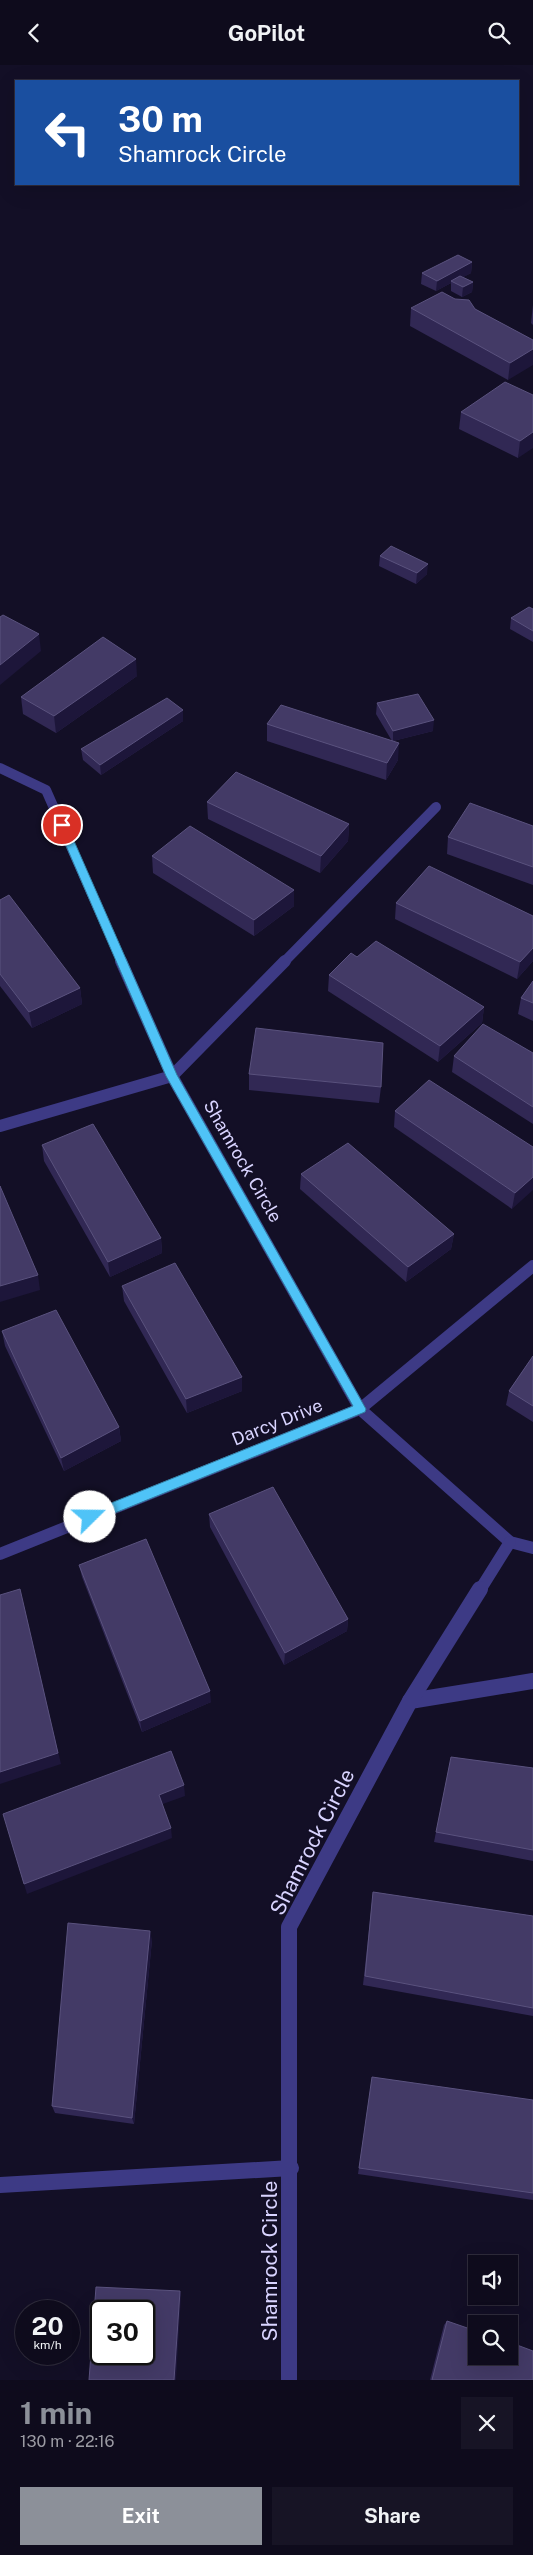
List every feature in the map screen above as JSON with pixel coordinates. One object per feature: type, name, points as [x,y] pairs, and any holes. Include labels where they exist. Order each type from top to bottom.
[{"type":"street","name":"Shamrock Circle","points":[[0,768],[46,790],[172,1076],[360,1409],[510,1542],[533,1548]]},
{"type":"street","points":[[0,1126],[172,1076],[436,807]]},
{"type":"street","name":"Darcy Drive","points":[[0,1554],[360,1409],[533,1267]]},
{"type":"street","name":"Shamrock Circle","points":[[289,2380],[291,2168],[289,1927],[410,1701],[510,1542]]},
{"type":"street","points":[[410,1701],[533,1681]]},
{"type":"street","points":[[0,2185],[291,2168]]},
{"type":"building","points":[[458,255],[472,262],[437,281],[422,273]]},
{"type":"building","points":[[460,276],[473,282],[463,287],[451,281]]},
{"type":"building","points":[[442,292],[455,299],[469,300],[475,309],[533,340],[533,349],[510,363],[411,308]]},
{"type":"building","points":[[505,382],[533,395],[533,432],[520,441],[461,412]]},
{"type":"building","points":[[391,546],[428,564],[417,573],[380,556]]},
{"type":"building","points":[[529,607],[533,609],[533,631],[511,618]]},
{"type":"building","points":[[3,615],[39,634],[0,665],[0,617]]},
{"type":"building","points":[[103,637],[136,659],[54,716],[21,697]]},
{"type":"building","points":[[418,694],[434,720],[393,731],[377,703]]},
{"type":"building","points":[[167,698],[183,710],[100,765],[81,749]]},
{"type":"building","points":[[281,705],[399,743],[387,763],[267,724]]},
{"type":"building","points":[[236,772],[349,824],[321,856],[207,802]]},
{"type":"building","points":[[470,803],[533,826],[533,867],[448,837]]},
{"type":"building","points":[[190,826],[294,890],[254,920],[152,856]]},
{"type":"building","points":[[429,866],[533,916],[533,948],[520,962],[396,903]]},
{"type":"building","points":[[9,895],[80,988],[29,1012],[0,974],[0,900]]},
{"type":"building","points":[[376,941],[484,1007],[440,1046],[329,975],[351,953],[357,957]]},
{"type":"building","points":[[533,981],[533,1003],[521,998]]},
{"type":"building","points":[[483,1024],[533,1053],[533,1107],[454,1056]]},
{"type":"building","points":[[256,1028],[383,1043],[381,1087],[249,1074]]},
{"type":"building","points":[[429,1080],[533,1147],[533,1177],[515,1193],[395,1111]]},
{"type":"building","points":[[93,1124],[161,1238],[108,1262],[42,1145]]},
{"type":"building","points":[[348,1143],[454,1234],[408,1267],[301,1174]]},
{"type":"building","points":[[0,1186],[38,1275],[0,1286]]},
{"type":"building","points":[[175,1263],[242,1377],[186,1399],[122,1286]]},
{"type":"building","points":[[56,1310],[119,1427],[61,1458],[2,1331]]},
{"type":"building","points":[[533,1356],[533,1406],[509,1391]]},
{"type":"building","points":[[273,1487],[348,1619],[285,1653],[209,1514]]},
{"type":"building","points":[[146,1539],[210,1691],[140,1721],[79,1565]]},
{"type":"building","points":[[20,1589],[58,1753],[0,1772],[0,1595]]},
{"type":"building","points":[[171,1751],[184,1785],[159,1795],[171,1828],[24,1884],[3,1814]]},
{"type":"building","points":[[451,1757],[533,1768],[533,1850],[436,1832]]},
{"type":"building","points":[[373,1892],[533,1916],[533,2008],[365,1976]]},
{"type":"building","points":[[68,1923],[150,1931],[132,2118],[52,2106]]},
{"type":"building","points":[[372,2077],[533,2100],[533,2193],[359,2168]]},
{"type":"building","points":[[96,2287],[180,2291],[174,2380],[89,2380],[90,2365],[155,2365],[155,2300],[95,2300]]},
{"type":"building","points":[[447,2321],[468,2328],[468,2365],[518,2365],[518,2345],[533,2351],[533,2380],[432,2380]]},
{"type":"route","points":[[62,825],[172,1076],[360,1409],[90,1517]]}]
